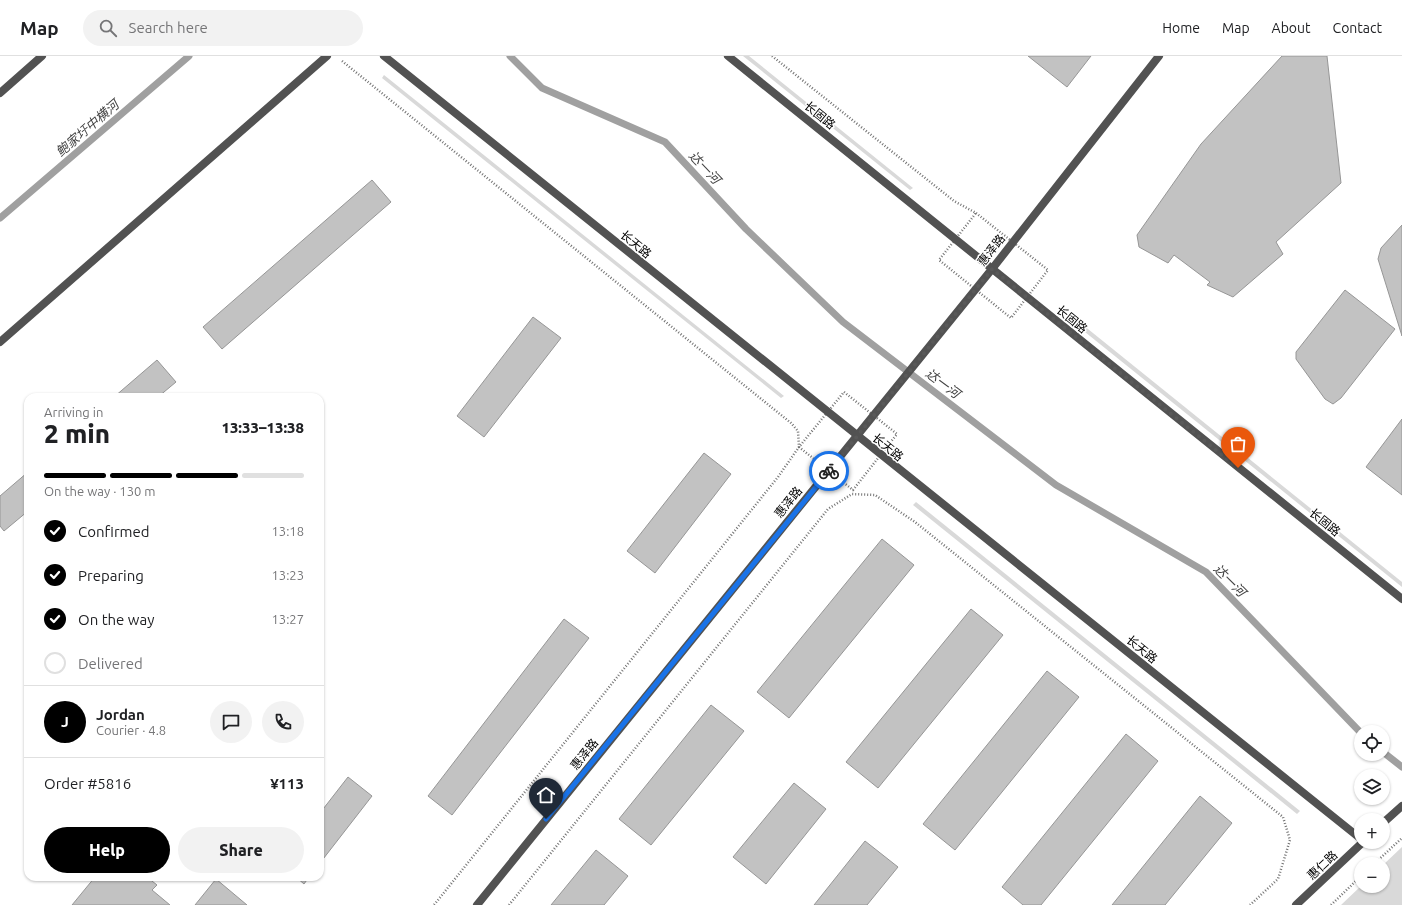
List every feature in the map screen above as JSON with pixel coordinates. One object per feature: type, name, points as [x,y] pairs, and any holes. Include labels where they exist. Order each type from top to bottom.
[{"type":"street","points":[[0,93],[42,56]]},
{"type":"street","points":[[0,342],[327,56]]},
{"type":"street","name":"长天路","points":[[384,56],[856,436],[1354,833]]},
{"type":"street","name":"长固路","points":[[728,56],[1402,599]]},
{"type":"street","name":"惠泽路","points":[[477,905],[931,345],[1159,56]]},
{"type":"street","points":[[1390,817],[1402,806]]},
{"type":"street","name":"惠仁路","points":[[1296,905],[1356,849]]},
{"type":"path","points":[[772,56],[954,201],[976,213]]},
{"type":"path","points":[[341,61],[791,423],[798,431],[799,447],[778,477],[434,905]]},
{"type":"path","points":[[509,905],[828,509],[852,494],[875,495],[915,522],[1283,817],[1290,840],[1278,879],[1250,905]]},
{"type":"path","points":[[1382,857],[1402,838]]},
{"type":"path","points":[[1331,905],[1354,883]]},
{"type":"shaded area","points":[[743,56],[749,56],[913,188],[910,190]]},
{"type":"shaded area","points":[[384,75],[784,396],[781,398],[382,78]]},
{"type":"shaded area","points":[[1083,325],[1402,582],[1402,587],[1080,328]]},
{"type":"shaded area","points":[[916,502],[1300,811],[1297,814],[913,505]]},
{"type":"shaded area","points":[[1402,847],[1402,905],[1341,905],[1354,893],[1390,893],[1390,858]]},
{"type":"building","points":[[1028,56],[1091,56],[1067,87]]},
{"type":"building","points":[[1282,56],[1327,56],[1341,183],[1276,242],[1283,254],[1233,297],[1207,285],[1210,282],[1174,255],[1168,263],[1139,247],[1137,235],[1201,144]]},
{"type":"building","points":[[372,180],[391,202],[222,349],[203,327]]},
{"type":"building","points":[[1402,225],[1402,336],[1378,259],[1381,248]]},
{"type":"building","points":[[1345,290],[1395,329],[1341,398],[1333,404],[1325,399],[1296,359],[1296,352]]},
{"type":"building","points":[[533,317],[561,338],[484,437],[457,416]]},
{"type":"building","points":[[157,360],[176,382],[163,393],[119,393]]},
{"type":"building","points":[[1402,419],[1402,495],[1366,467]]},
{"type":"building","points":[[704,453],[731,474],[655,573],[627,551]]},
{"type":"building","points":[[24,475],[24,514],[4,531],[0,526],[0,496]]},
{"type":"building","points":[[882,539],[914,565],[789,718],[757,692]]},
{"type":"building","points":[[971,609],[1003,635],[878,788],[846,762]]},
{"type":"building","points":[[564,619],[589,638],[452,815],[428,796]]},
{"type":"building","points":[[1047,671],[1079,697],[955,850],[923,824]]},
{"type":"building","points":[[711,705],[744,731],[651,845],[619,819]]},
{"type":"building","points":[[1126,734],[1158,761],[1041,905],[1023,905],[1002,887]]},
{"type":"building","points":[[348,777],[372,796],[324,858],[324,808]]},
{"type":"building","points":[[794,783],[826,809],[766,884],[733,857]]},
{"type":"building","points":[[1200,796],[1232,823],[1165,905],[1112,905]]},
{"type":"building","points":[[865,841],[898,867],[867,905],[814,905]]},
{"type":"building","points":[[596,850],[628,876],[604,905],[551,905]]},
{"type":"building","points":[[92,881],[152,881],[157,885],[152,890],[170,905],[72,905]]},
{"type":"building","points":[[214,881],[218,881],[247,905],[195,905]]},
{"type":"waterway","name":"鲍家圩中横河","points":[[0,218],[189,56]]},
{"type":"waterway","name":"达一河","points":[[510,56],[542,88],[665,142],[746,229],[843,322],[1056,485],[1206,572],[1354,726]]},
{"type":"waterway","name":"达一河","points":[[1390,758],[1402,767]]},
{"type":"way so far","points":[[829,471],[992,269],[1238,468]]},
{"type":"route","points":[[546,819],[829,471]]}]
